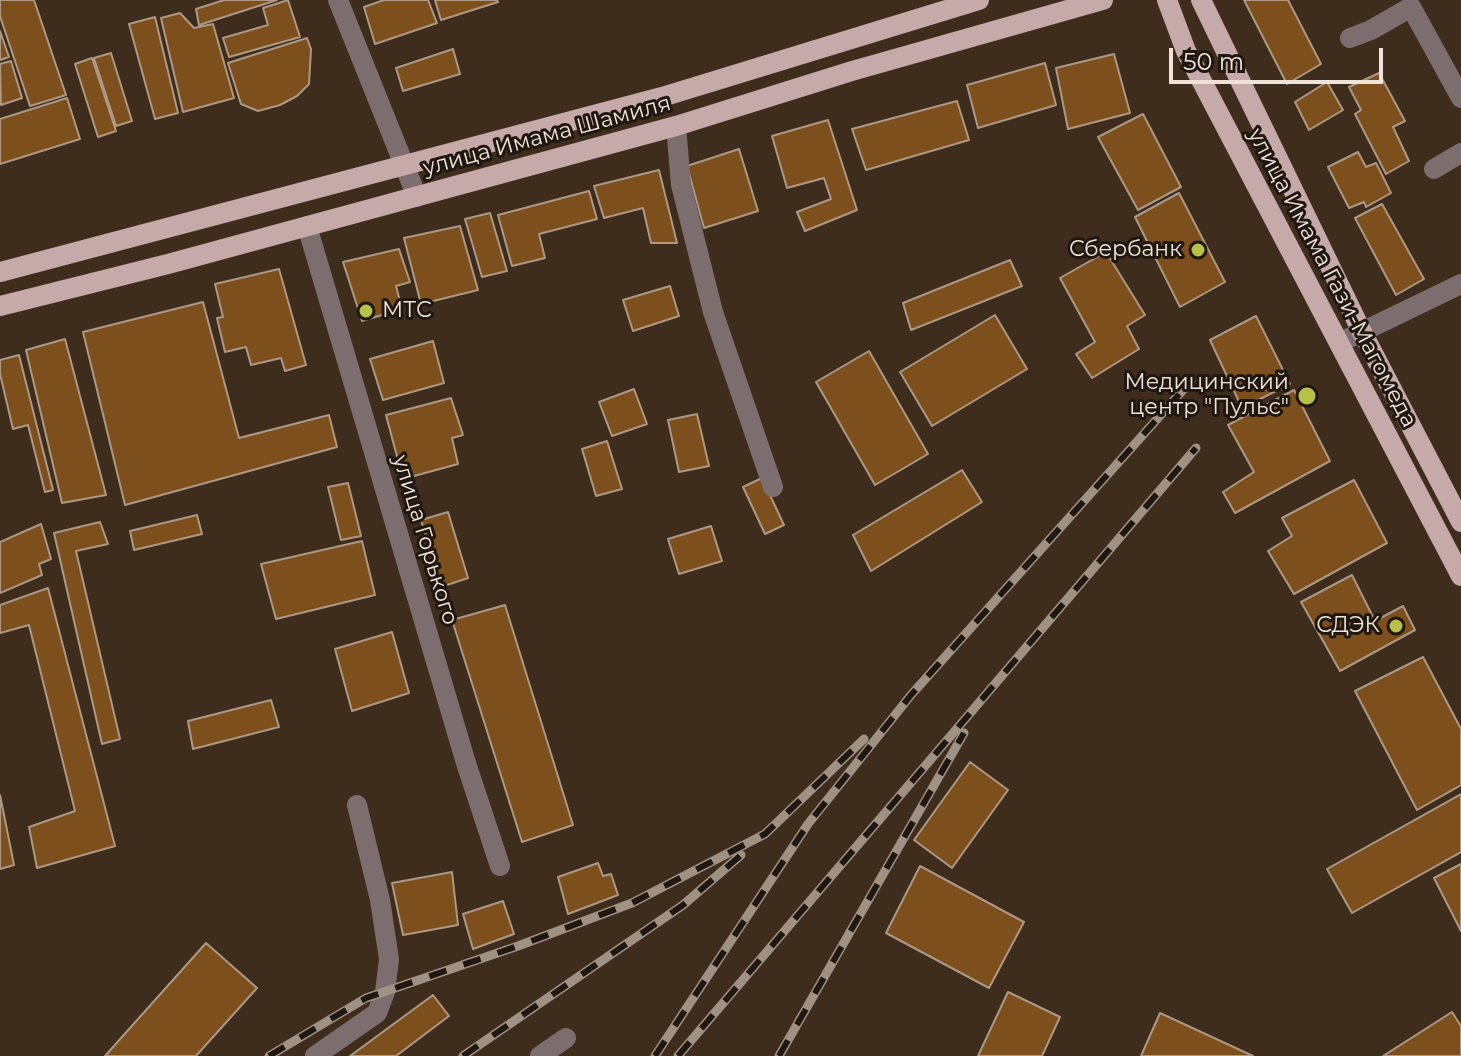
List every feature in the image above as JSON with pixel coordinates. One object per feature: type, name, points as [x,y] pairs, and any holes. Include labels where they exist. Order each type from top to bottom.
[{"type":"main road","name":"улица Имама Шамиля","points":[[0,272],[662,97],[979,0]]},
{"type":"main road","name":"улица Имама Шамиля","points":[[0,306],[676,126],[852,71],[1103,0]]},
{"type":"main road","name":"улица Имама Гази-Магомеда","points":[[1167,0],[1186,51],[1461,576]]},
{"type":"main road","points":[[1201,0],[1362,332],[1461,522]]},
{"type":"street","points":[[338,0],[417,197]]},
{"type":"street","points":[[1350,38],[1411,7],[1461,98]]},
{"type":"street","points":[[676,126],[681,185],[713,312],[773,487]]},
{"type":"street","points":[[1434,169],[1461,153]]},
{"type":"street","name":"улица Горького","points":[[307,226],[466,763],[500,866]]},
{"type":"street","points":[[1339,343],[1461,284]]},
{"type":"street","points":[[315,1056],[377,1013],[385,992],[389,959],[385,930],[357,805]]},
{"type":"street","points":[[540,1056],[566,1038]]},
{"type":"building","points":[[0,0],[34,0],[66,95],[30,106],[0,16]]},
{"type":"building","points":[[224,0],[277,0],[199,25],[196,9]]},
{"type":"building","points":[[288,0],[300,37],[229,57],[223,38],[268,25],[263,8]]},
{"type":"building","points":[[384,0],[428,0],[437,23],[375,44],[364,7]]},
{"type":"building","points":[[435,0],[497,0],[498,2],[441,20]]},
{"type":"building","points":[[1244,0],[1288,0],[1321,64],[1287,84]]},
{"type":"building","points":[[180,13],[194,28],[213,24],[234,98],[183,112],[161,18]]},
{"type":"building","points":[[155,17],[178,113],[155,119],[129,24]]},
{"type":"building","points":[[0,31],[9,57],[0,60]]},
{"type":"building","points":[[307,38],[311,49],[309,84],[297,96],[258,111],[241,104],[228,63]]},
{"type":"building","points":[[453,49],[460,74],[403,91],[396,68]]},
{"type":"building","points":[[111,53],[132,121],[116,126],[94,58]]},
{"type":"building","points":[[1114,54],[1130,113],[1068,129],[1056,68]]},
{"type":"building","points":[[92,58],[116,131],[98,137],[75,64]]},
{"type":"building","points":[[11,61],[22,98],[1,105],[0,64]]},
{"type":"building","points":[[1045,63],[1056,105],[978,128],[967,85]]},
{"type":"building","points":[[1379,73],[1405,121],[1393,127],[1409,161],[1386,174],[1355,114],[1361,110],[1349,87]]},
{"type":"building","points":[[1327,82],[1343,110],[1309,130],[1295,102]]},
{"type":"building","points":[[67,98],[80,139],[0,164],[0,119]]},
{"type":"building","points":[[957,101],[969,140],[866,170],[852,129]]},
{"type":"building","points":[[1143,114],[1181,187],[1138,210],[1098,137]]},
{"type":"building","points":[[828,120],[857,210],[805,231],[797,212],[831,199],[824,178],[787,188],[772,136]]},
{"type":"building","points":[[739,149],[758,211],[704,228],[687,166]]},
{"type":"building","points":[[1358,152],[1366,167],[1376,163],[1391,193],[1366,207],[1364,202],[1349,208],[1328,167]]},
{"type":"building","points":[[659,170],[677,243],[651,243],[643,208],[604,218],[594,186]]},
{"type":"building","points":[[589,191],[597,219],[539,234],[545,258],[512,266],[498,215]]},
{"type":"building","points":[[1179,193],[1225,282],[1180,307],[1135,217]]},
{"type":"building","points":[[1382,204],[1424,279],[1396,295],[1355,218]]},
{"type":"building","points":[[490,213],[507,271],[482,277],[465,219]]},
{"type":"building","points":[[460,226],[478,290],[421,304],[404,238]]},
{"type":"building","points":[[399,249],[410,282],[396,286],[402,309],[362,321],[343,262]]},
{"type":"building","points":[[1106,252],[1145,315],[1127,326],[1139,349],[1092,378],[1076,354],[1095,342],[1060,278]]},
{"type":"building","points":[[1010,260],[1022,286],[911,330],[903,303]]},
{"type":"building","points":[[279,269],[306,365],[285,371],[281,358],[251,365],[246,347],[225,352],[217,318],[223,317],[215,284]]},
{"type":"building","points":[[670,286],[679,316],[633,331],[623,300]]},
{"type":"building","points":[[203,302],[239,438],[329,415],[337,447],[125,505],[83,332]]},
{"type":"building","points":[[995,315],[1027,369],[932,426],[900,372]]},
{"type":"building","points":[[1256,316],[1290,384],[1242,408],[1210,340]]},
{"type":"building","points":[[65,339],[106,495],[62,503],[26,350]]},
{"type":"building","points":[[433,341],[444,383],[383,400],[370,359]]},
{"type":"building","points":[[869,351],[928,454],[875,485],[816,382]]},
{"type":"building","points":[[19,355],[53,490],[45,492],[28,425],[13,429],[0,374],[0,360]]},
{"type":"building","points":[[634,389],[647,424],[612,436],[599,402]]},
{"type":"building","points":[[1294,390],[1330,461],[1235,513],[1223,492],[1254,472],[1228,425]]},
{"type":"building","points":[[451,398],[463,435],[452,438],[458,464],[403,479],[386,415]]},
{"type":"building","points":[[697,414],[709,466],[679,472],[668,420]]},
{"type":"building","points":[[607,441],[622,489],[596,496],[582,449]]},
{"type":"building","points":[[962,470],[982,502],[871,571],[853,535]]},
{"type":"building","points":[[762,478],[784,525],[765,534],[743,487]]},
{"type":"building","points":[[1354,480],[1387,543],[1294,594],[1268,551],[1292,536],[1282,518]]},
{"type":"building","points":[[348,483],[361,536],[341,540],[328,487]]},
{"type":"building","points":[[448,512],[468,578],[441,587],[421,520]]},
{"type":"building","points":[[197,515],[202,534],[134,550],[130,531]]},
{"type":"building","points":[[100,522],[108,544],[76,551],[120,739],[102,744],[54,533]]},
{"type":"building","points":[[41,524],[51,559],[39,564],[42,575],[0,593],[0,542]]},
{"type":"building","points":[[711,526],[722,561],[679,574],[668,539]]},
{"type":"building","points":[[362,541],[375,595],[276,619],[261,564]]},
{"type":"building","points":[[1352,575],[1375,621],[1403,606],[1415,630],[1340,671],[1301,602]]},
{"type":"building","points":[[48,588],[115,846],[37,868],[29,827],[75,811],[29,625],[0,633],[0,605]]},
{"type":"building","points":[[505,605],[573,825],[522,842],[452,620]]},
{"type":"building","points":[[392,632],[409,693],[352,711],[335,649]]},
{"type":"building","points":[[1423,657],[1461,729],[1461,785],[1417,810],[1355,691]]},
{"type":"building","points":[[271,700],[279,727],[193,749],[188,721]]},
{"type":"building","points":[[970,762],[1008,790],[952,868],[914,840]]},
{"type":"building","points":[[1461,794],[1461,852],[1352,913],[1327,869]]},
{"type":"building","points":[[0,795],[14,865],[0,869]]},
{"type":"building","points":[[598,863],[603,876],[611,874],[618,895],[568,914],[558,877]]},
{"type":"building","points":[[1461,864],[1461,931],[1434,878]]},
{"type":"building","points":[[920,866],[1024,922],[989,988],[886,933]]},
{"type":"building","points":[[452,872],[458,925],[403,935],[392,883]]},
{"type":"building","points":[[503,901],[514,934],[473,949],[463,914]]},
{"type":"building","points":[[206,943],[257,988],[196,1056],[105,1056]]},
{"type":"building","points":[[1008,992],[1060,1017],[1042,1056],[978,1056]]},
{"type":"building","points":[[433,995],[449,1016],[396,1056],[350,1056]]},
{"type":"building","points":[[1452,1012],[1461,1026],[1461,1056],[1383,1056]]},
{"type":"building","points":[[1160,1013],[1253,1056],[1141,1056]]},
{"type":"railway","points":[[655,1056],[808,824],[911,695],[1191,381]]},
{"type":"railway","points":[[678,1056],[1196,448]]},
{"type":"railway","points":[[779,1056],[964,733]]},
{"type":"railway","points":[[269,1056],[366,998],[632,903],[765,834],[864,739]]},
{"type":"railway","points":[[463,1056],[683,905],[741,855]]},
{"type":"place","name":"Сбербанк","points":[[1198,250]]},
{"type":"place","name":"МТС","points":[[366,311]]},
{"type":"place","name":"Медицинский центр \"Пульс\"","points":[[1307,396]]},
{"type":"place","name":"СДЭК","points":[[1396,626]]}]
